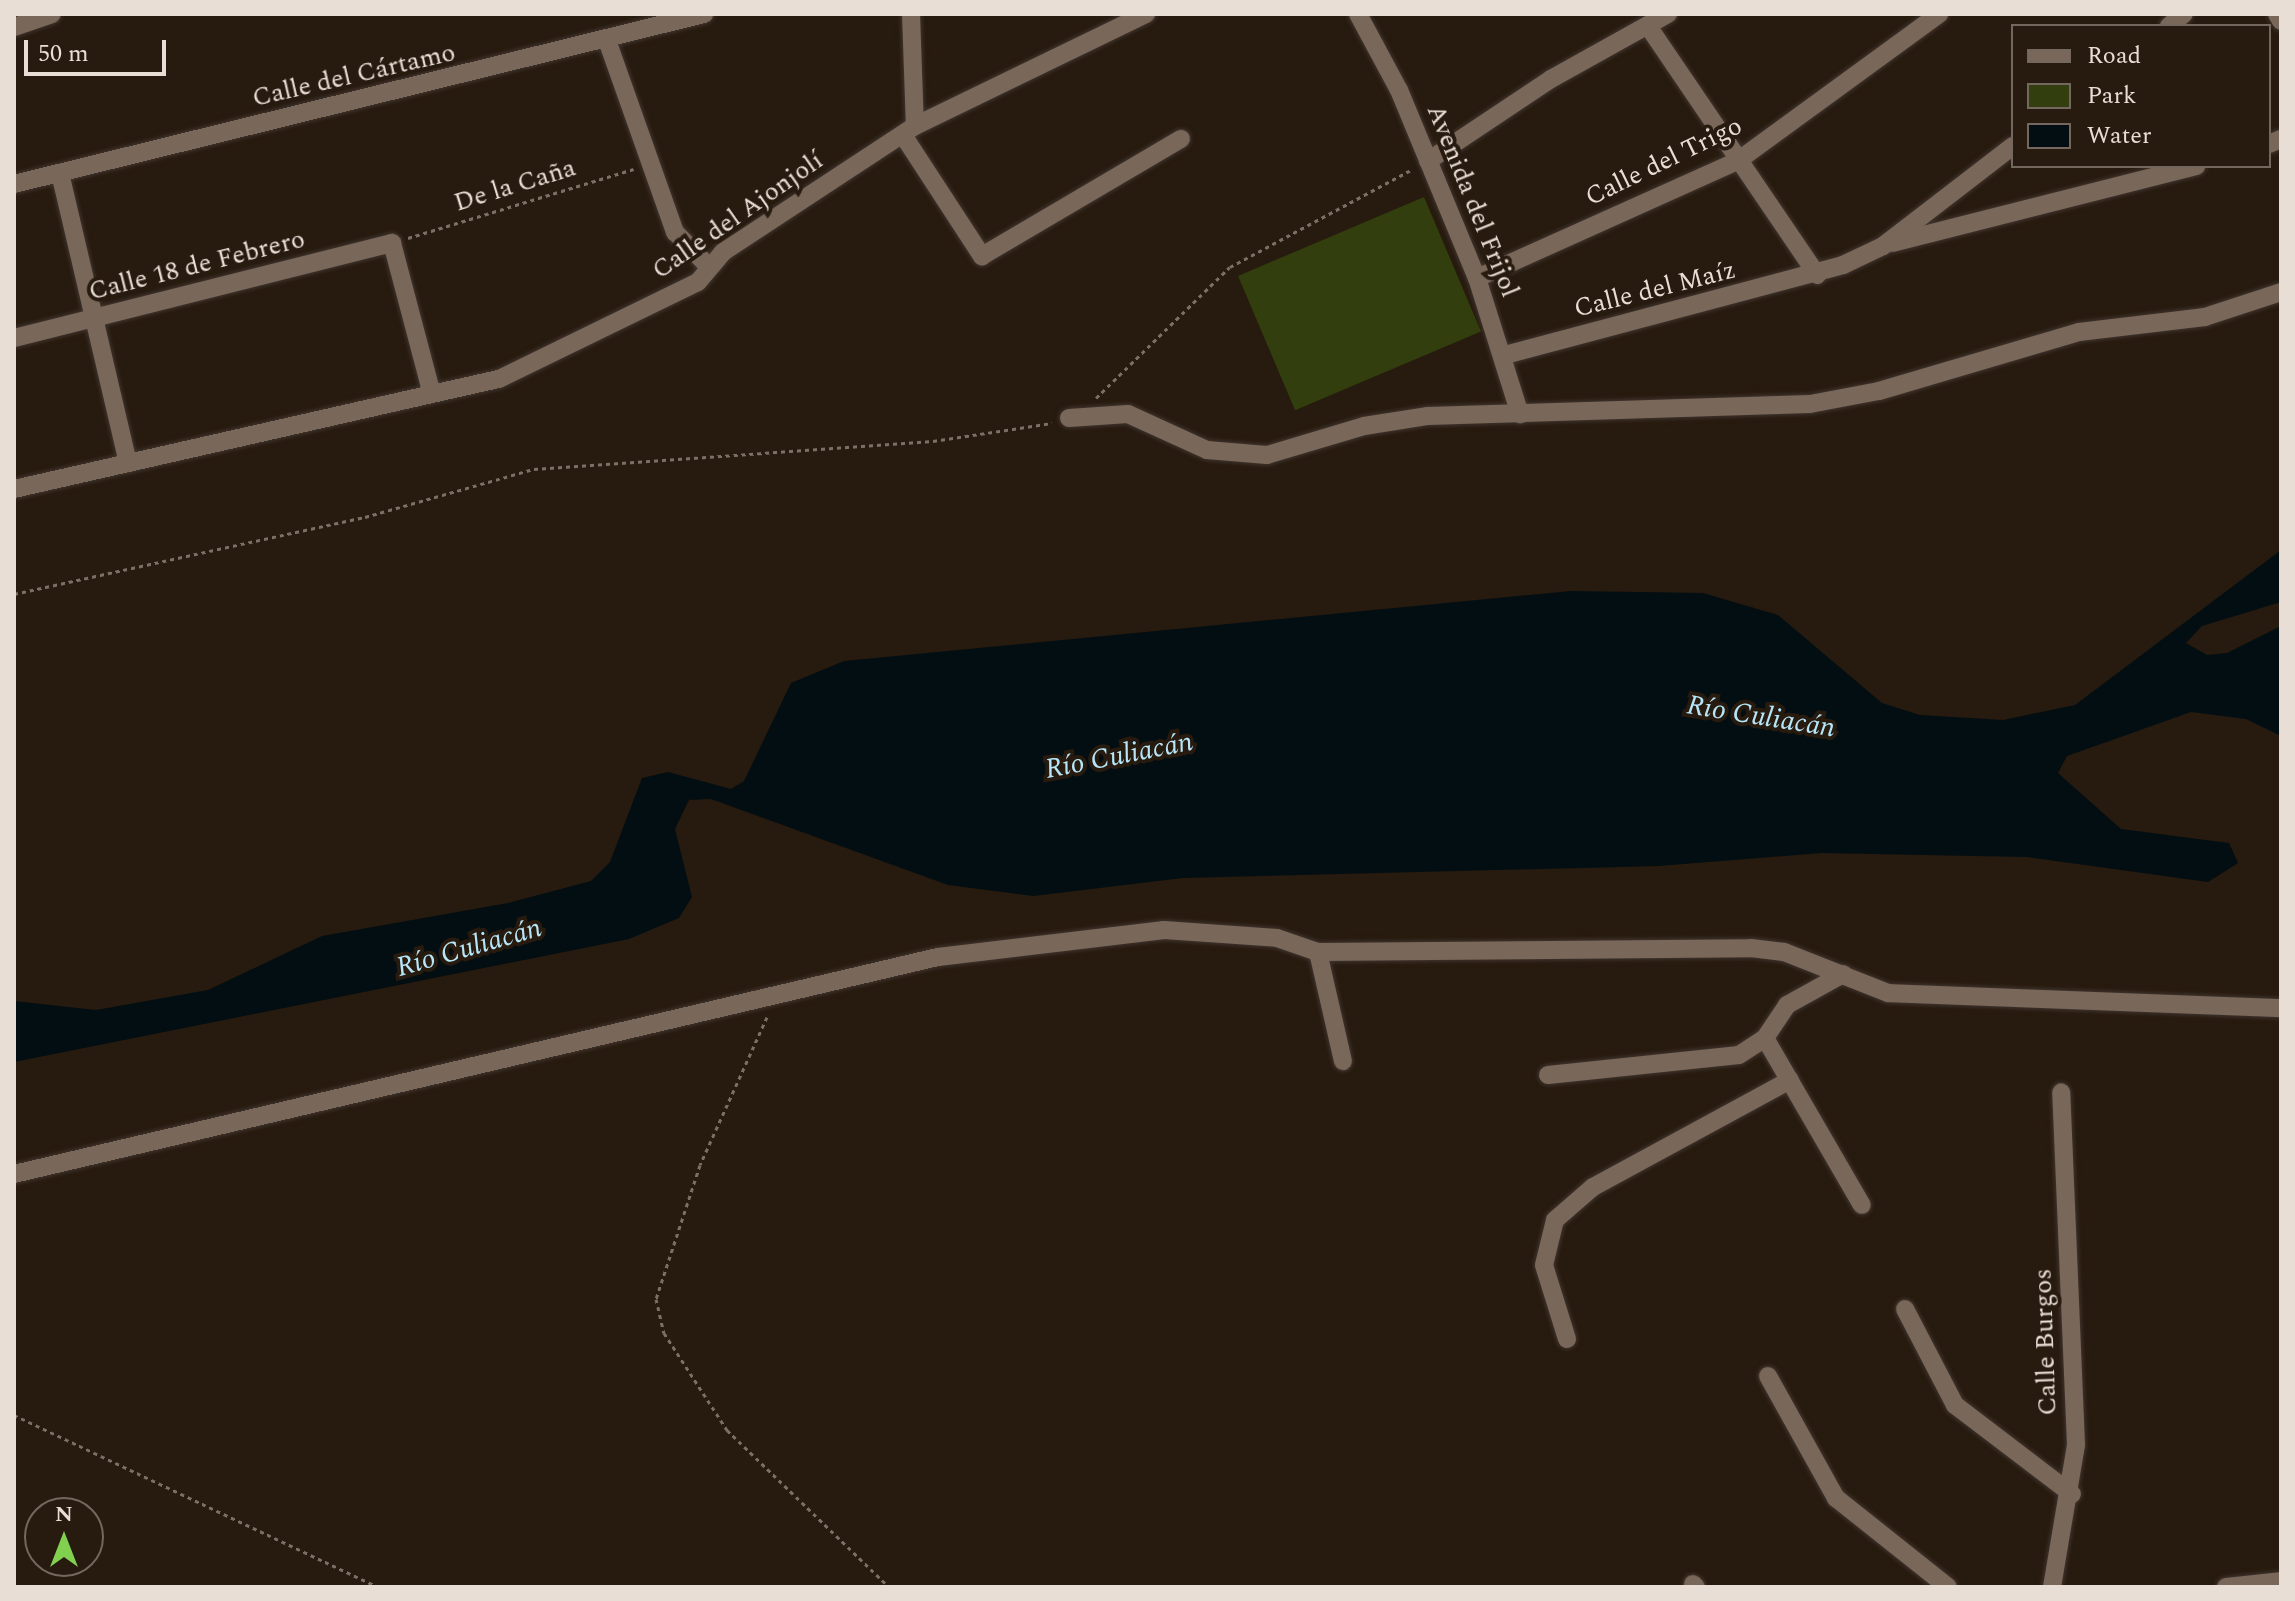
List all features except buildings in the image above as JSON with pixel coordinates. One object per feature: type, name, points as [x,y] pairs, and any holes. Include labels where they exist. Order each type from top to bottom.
[{"type":"street","points":[[14,27],[52,14]]},
{"type":"street","name":"Calle del Cártamo","points":[[14,184],[608,43],[704,14]]},
{"type":"street","points":[[911,14],[909,130],[982,256],[1181,139]]},
{"type":"street","name":"Calle del Ajonjolí","points":[[14,489],[431,391],[499,379],[587,341],[698,282],[709,267],[909,130],[1146,14]]},
{"type":"street","name":"Avenida del Frijol","points":[[1358,14],[1428,161],[1477,278],[1505,355],[1520,414]]},
{"type":"street","points":[[1428,161],[1668,14]]},
{"type":"street","name":"Calle del Trigo","points":[[1477,278],[1739,160],[1939,14]]},
{"type":"street","points":[[2277,14],[2281,21]]},
{"type":"street","points":[[1648,26],[1817,275]]},
{"type":"street","points":[[608,43],[648,164],[675,232],[709,267]]},
{"type":"street","points":[[1883,246],[2011,148]]},
{"type":"street","points":[[1883,246],[2188,168]]},
{"type":"street","points":[[60,173],[128,463]]},
{"type":"street","points":[[392,243],[431,391]]},
{"type":"street","name":"Calle 18 de Febrero","points":[[14,338],[392,243]]},
{"type":"street","name":"Calle del Maíz","points":[[1505,355],[1817,275],[1883,246]]},
{"type":"street","points":[[1069,418],[1128,414],[1207,450],[1267,455],[1396,419],[1845,399],[2079,332],[2205,317],[2281,292]]},
{"type":"street","points":[[14,1174],[1027,941],[1222,931],[1318,952],[1751,948],[1843,974],[1888,993],[2281,1008]]},
{"type":"street","points":[[1318,952],[1343,1061]]},
{"type":"street","points":[[1548,1075],[1716,1061],[1765,1038],[1787,1005],[1843,974]]},
{"type":"street","points":[[1765,1038],[1862,1205]]},
{"type":"street","points":[[1567,1339],[1544,1265],[1555,1220],[1593,1187],[1790,1080]]},
{"type":"street","name":"Calle Burgos","points":[[2052,1587],[2072,1494],[2076,1396],[2061,1092]]},
{"type":"street","points":[[1905,1309],[1955,1405],[2072,1494]]},
{"type":"street","points":[[1768,1376],[1836,1498],[1948,1587]]},
{"type":"street","points":[[2227,1587],[2281,1581]]},
{"type":"path","points":[[1094,400],[1230,267],[1428,161]]},
{"type":"path","name":"De la Caña","points":[[392,243],[648,164]]},
{"type":"path","points":[[14,594],[365,517],[534,469],[933,441],[1069,418]]},
{"type":"path","points":[[775,999],[700,1165],[656,1299],[664,1333],[727,1430],[889,1587]]},
{"type":"path","points":[[14,1415],[378,1587]]},
{"type":"green space","points":[[1424,197],[1481,331],[1295,410],[1238,276]]},
{"type":"water","name":"Río Culiacán","points":[[2281,550],[2281,602],[2202,626],[2186,643],[2207,655],[2227,653],[2281,626],[2281,736],[2246,719],[2191,712],[2067,756],[2058,773],[2121,829],[2229,843],[2238,863],[2208,882],[2026,857],[1822,853],[1659,866],[1183,878],[1033,896],[948,885],[711,799],[689,800],[675,829],[692,897],[679,918],[629,939],[14,1062],[14,1001],[96,1010],[208,990],[322,936],[508,903],[591,881],[610,862],[642,778],[668,772],[731,789],[744,781],[791,683],[844,661],[1571,591],[1703,593],[1778,615],[1882,703],[1920,715],[2003,720],[2075,705]]}]
